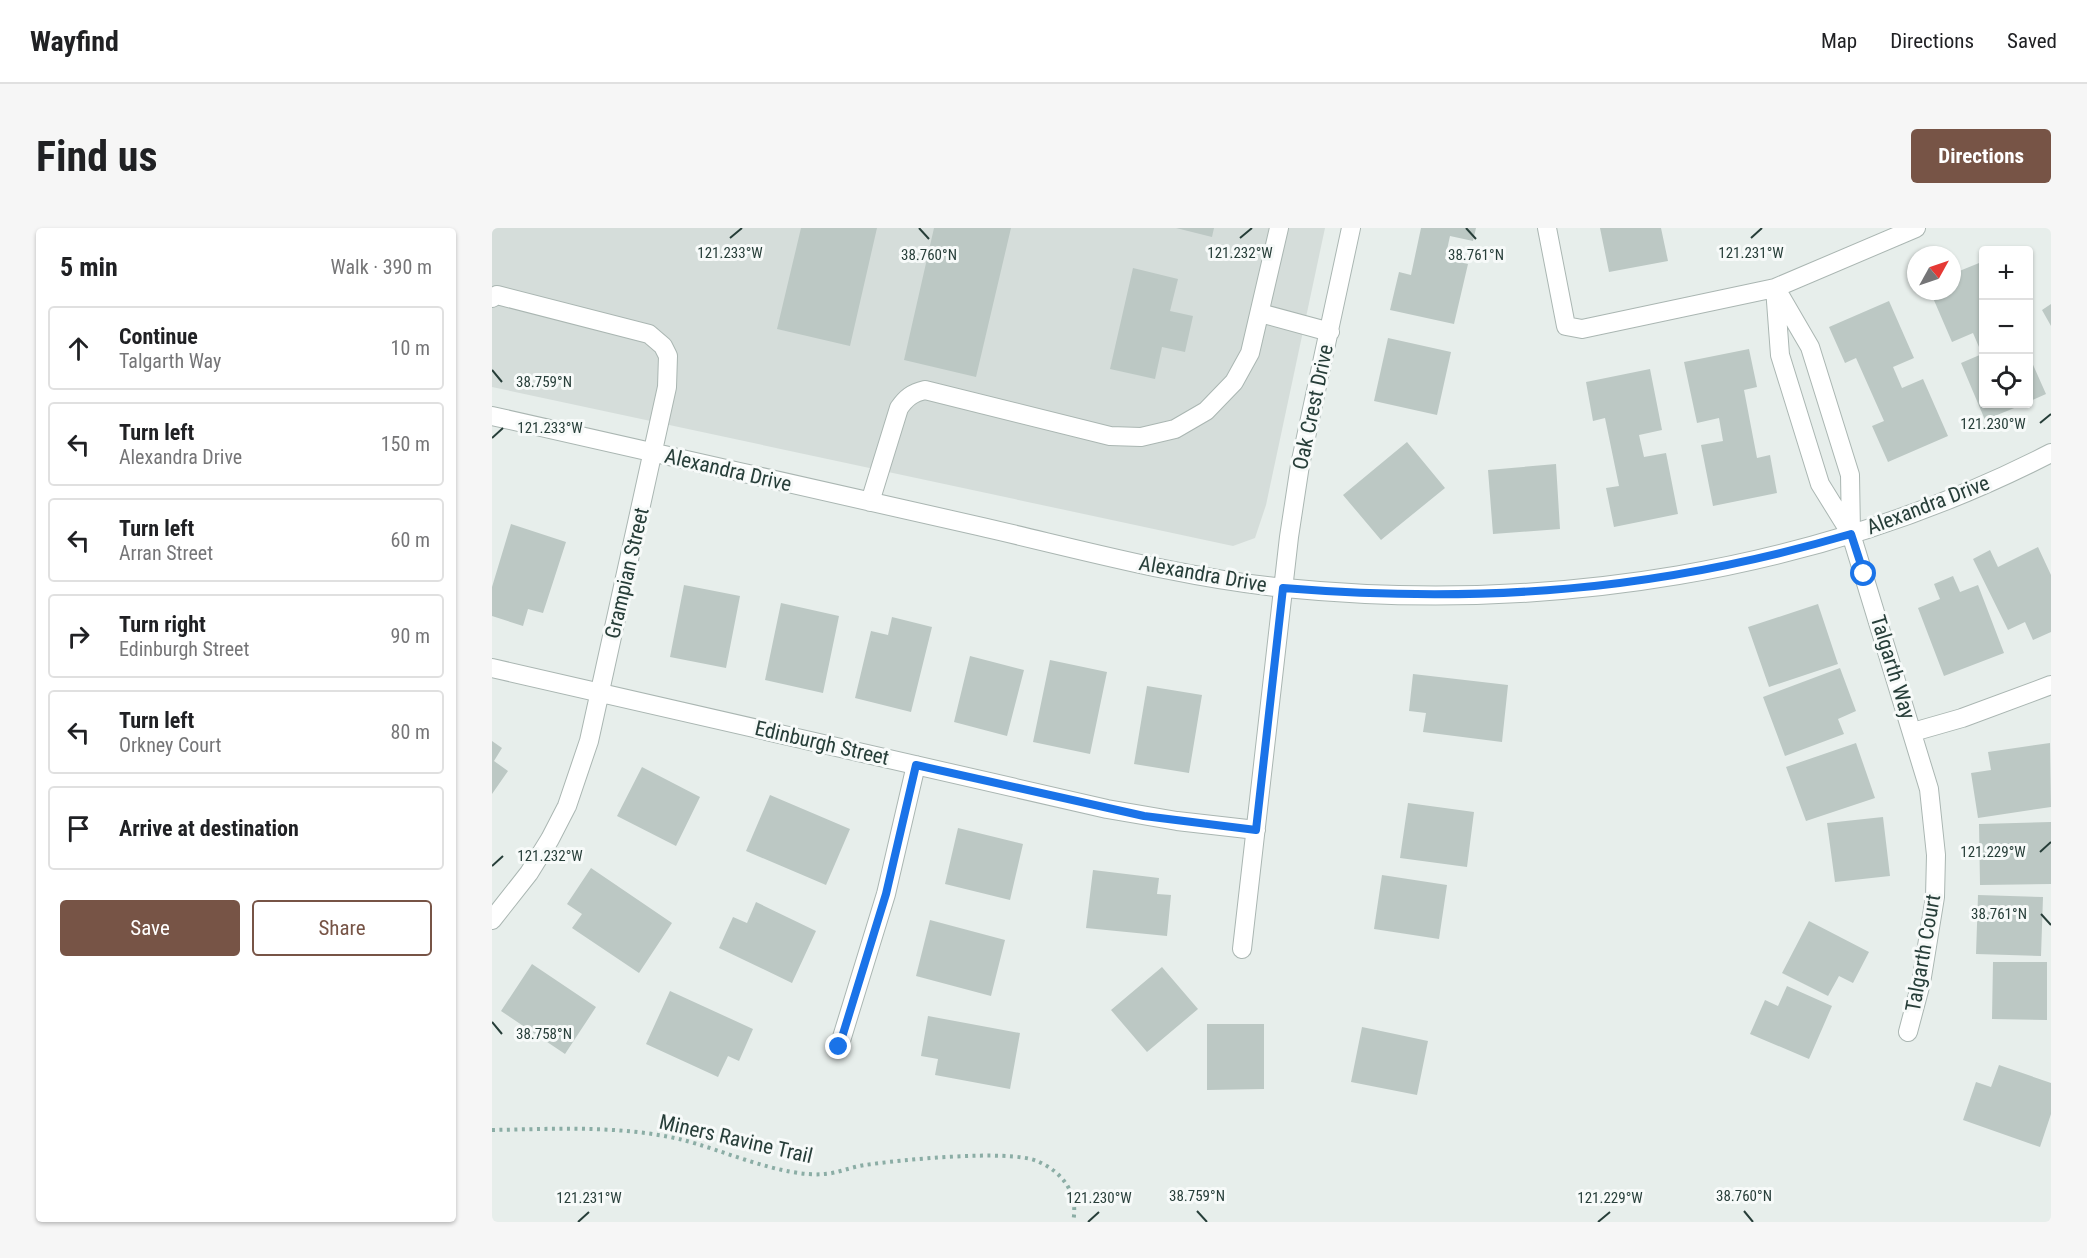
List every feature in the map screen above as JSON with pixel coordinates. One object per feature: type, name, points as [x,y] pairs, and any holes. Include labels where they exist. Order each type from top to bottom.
[{"type":"street","points":[[870,502],[899,408],[905,399],[915,392],[925,390],[1110,436],[1142,437],[1175,429],[1206,411],[1233,382],[1250,354],[1280,228]]},
{"type":"street","name":"Oak Crest Drive","points":[[1242,949],[1283,588],[1300,465],[1351,228]]},
{"type":"street","points":[[1547,228],[1566,326],[1582,329],[1775,288],[1916,228]]},
{"type":"street","points":[[1775,288],[1810,347],[1850,474],[1851,534]]},
{"type":"street","points":[[1775,288],[1780,356],[1820,484],[1851,534]]},
{"type":"street","name":"Grampian Street","points":[[492,297],[497,295],[649,334],[663,346],[668,356],[667,387],[654,453],[589,741],[567,806],[529,873],[492,920]]},
{"type":"street","points":[[1260,313],[1330,332]]},
{"type":"street","points":[[1797,411],[1827,402]]},
{"type":"street","name":"Alexandra Drive","points":[[492,416],[1158,567],[1283,588],[1474,596],[1559,591],[1692,573],[1790,551],[1851,534],[1939,504],[2051,453]]},
{"type":"street","name":"Talgarth Way","points":[[1851,534],[1912,732]]},
{"type":"street","name":"Edinburgh Street","points":[[492,668],[1144,816],[1256,830]]},
{"type":"street","points":[[1912,732],[1962,718],[2051,685]]},
{"type":"street","name":"Talgarth Court","points":[[1908,1032],[1930,937],[1936,855],[1929,789],[1912,732]]},
{"type":"street","points":[[839,1047],[888,884],[916,765]]},
{"type":"path","name":"Miners Ravine Trail","points":[[492,1130],[563,1129],[678,1139],[792,1171],[824,1174],[865,1165],[1015,1156],[1037,1161],[1057,1173],[1068,1184],[1074,1199],[1073,1222]]},
{"type":"shaded area","points":[[492,228],[1325,228],[1266,505],[1255,538],[1233,546],[492,387]]},
{"type":"building","points":[[801,228],[877,228],[850,346],[777,329]]},
{"type":"building","points":[[934,228],[1011,228],[976,377],[904,360]]},
{"type":"building","points":[[1176,228],[1214,228],[1212,237]]},
{"type":"building","points":[[1421,228],[1476,228],[1473,241],[1450,236],[1445,259],[1468,264],[1454,324],[1390,310],[1399,272],[1411,275]]},
{"type":"building","points":[[1600,228],[1661,228],[1668,261],[1609,272]]},
{"type":"building","points":[[1979,263],[1979,347],[1973,333],[1952,342],[1934,300],[1961,300],[1961,270]]},
{"type":"building","points":[[1133,268],[1178,279],[1170,311],[1193,316],[1185,352],[1162,347],[1155,379],[1110,369]]},
{"type":"building","points":[[1889,301],[1914,358],[1893,367],[1902,388],[1923,379],[1948,436],[1888,462],[1872,426],[1884,421],[1856,358],[1845,363],[1829,327]]},
{"type":"building","points":[[2051,304],[2051,326],[2042,310]]},
{"type":"building","points":[[1388,338],[1451,352],[1437,415],[1374,401]]},
{"type":"building","points":[[1749,349],[1757,387],[1744,390],[1757,458],[1770,455],[1777,493],[1713,506],[1701,445],[1723,441],[1719,418],[1697,423],[1684,362]]},
{"type":"building","points":[[1979,355],[1979,406],[1961,363]]},
{"type":"building","points":[[2033,365],[2046,394],[2033,400]]},
{"type":"building","points":[[1650,369],[1662,430],[1639,435],[1644,457],[1666,453],[1678,514],[1614,527],[1606,488],[1619,486],[1605,418],[1593,421],[1586,382]]},
{"type":"building","points":[[1980,408],[2014,408],[1985,420]]},
{"type":"building","points":[[1407,442],[1445,488],[1381,540],[1343,495]]},
{"type":"building","points":[[1556,464],[1560,529],[1493,534],[1488,470]]},
{"type":"building","points":[[511,524],[566,542],[543,613],[528,609],[523,626],[492,616],[492,587]]},
{"type":"building","points":[[2038,547],[2051,575],[2051,632],[2033,640],[2025,622],[2008,630],[1973,559],[1990,550],[1998,567]]},
{"type":"building","points":[[1953,576],[1960,592],[1978,585],[2004,653],[1944,676],[1918,608],[1940,599],[1934,584]]},
{"type":"building","points":[[684,585],[740,596],[726,668],[670,657]]},
{"type":"building","points":[[781,603],[839,616],[823,693],[765,680]]},
{"type":"building","points":[[1818,604],[1838,664],[1769,687],[1748,627]]},
{"type":"building","points":[[892,617],[932,627],[911,712],[855,698],[871,631],[888,635]]},
{"type":"building","points":[[970,656],[1024,670],[1007,736],[954,722]]},
{"type":"building","points":[[1050,660],[1107,672],[1090,754],[1033,742]]},
{"type":"building","points":[[1840,668],[1856,711],[1838,719],[1844,734],[1785,756],[1763,697]]},
{"type":"building","points":[[1413,674],[1508,685],[1502,742],[1423,732],[1426,713],[1409,711]]},
{"type":"building","points":[[1147,686],[1202,695],[1189,773],[1134,764]]},
{"type":"building","points":[[492,741],[502,748],[494,761],[508,771],[492,794]]},
{"type":"building","points":[[1856,743],[1875,798],[1806,821],[1786,767]]},
{"type":"building","points":[[2050,743],[2051,807],[1978,818],[1971,773],[1991,770],[1988,752]]},
{"type":"building","points":[[642,767],[700,797],[676,846],[617,816]]},
{"type":"building","points":[[770,795],[850,829],[826,885],[746,851]]},
{"type":"building","points":[[1408,803],[1474,812],[1467,867],[1400,858]]},
{"type":"building","points":[[1883,817],[1890,876],[1835,882],[1827,823]]},
{"type":"building","points":[[2051,822],[2051,884],[1980,885],[1979,824]]},
{"type":"building","points":[[958,828],[1023,844],[1010,900],[945,884]]},
{"type":"building","points":[[591,868],[672,923],[639,973],[572,928],[582,914],[567,904]]},
{"type":"building","points":[[1093,870],[1159,878],[1157,894],[1171,895],[1167,936],[1086,928]]},
{"type":"building","points":[[1382,875],[1447,885],[1439,939],[1374,929]]},
{"type":"building","points":[[1978,895],[2043,897],[2041,956],[1976,954]]},
{"type":"building","points":[[756,902],[816,931],[792,983],[719,948],[733,917],[747,923]]},
{"type":"building","points":[[930,920],[1005,940],[991,996],[916,976]]},
{"type":"building","points":[[1809,921],[1869,952],[1853,983],[1839,976],[1828,996],[1782,973]]},
{"type":"building","points":[[1993,962],[2047,962],[2047,1020],[1992,1019]]},
{"type":"building","points":[[532,964],[596,1007],[565,1054],[501,1011]]},
{"type":"building","points":[[1162,967],[1198,1009],[1147,1052],[1111,1010]]},
{"type":"building","points":[[1787,986],[1832,1006],[1809,1059],[1750,1034],[1765,1000],[1778,1006]]},
{"type":"building","points":[[670,991],[753,1029],[739,1061],[728,1056],[718,1077],[646,1044]]},
{"type":"building","points":[[928,1016],[1020,1033],[1010,1089],[935,1075],[938,1059],[921,1056]]},
{"type":"building","points":[[1207,1024],[1264,1024],[1264,1089],[1207,1090]]},
{"type":"building","points":[[1362,1027],[1428,1041],[1417,1095],[1351,1082]]},
{"type":"building","points":[[1999,1065],[2051,1083],[2051,1114],[2040,1147],[1963,1120],[1976,1082],[1991,1087]]},
{"type":"route","points":[[839,1047],[886,894],[916,765],[1107,809],[1177,821],[1256,830],[1283,588],[1474,596],[1559,591],[1692,573],[1790,551],[1851,534],[1864,574]]}]
